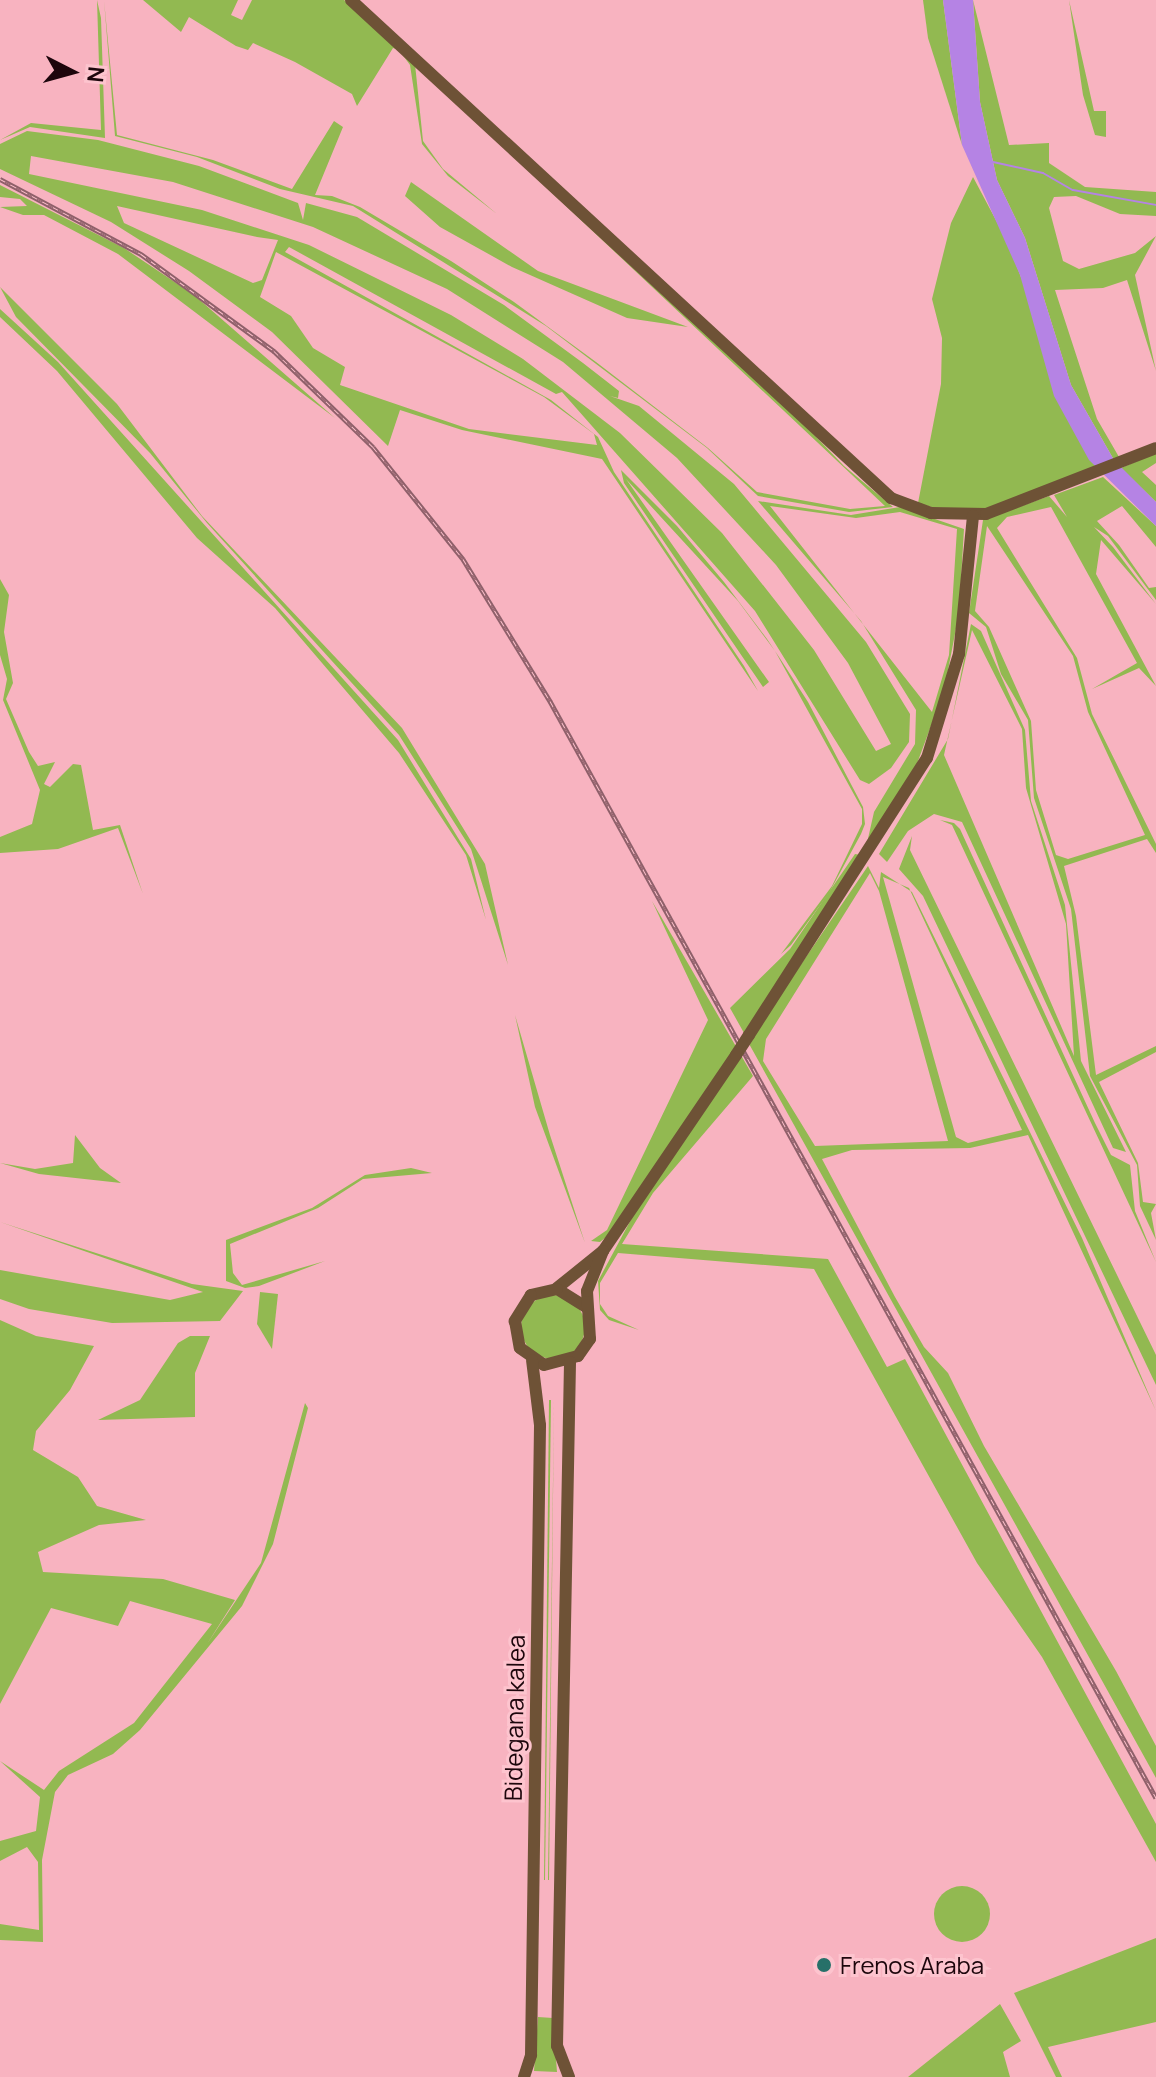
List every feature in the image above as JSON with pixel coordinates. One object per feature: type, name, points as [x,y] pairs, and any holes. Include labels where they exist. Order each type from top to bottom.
[{"type":"street","points":[[351,0],[874,487],[911,507],[973,516],[1079,480],[1156,448]]},
{"type":"street","points":[[603,1251],[586,1307],[590,1339],[570,1362],[532,1360],[516,1340],[517,1313],[531,1295],[557,1289],[603,1251],[736,1055],[927,758],[959,654],[973,516]]},
{"type":"street","points":[[557,1289],[586,1307]]},
{"type":"street","name":"Bidegana kalea","points":[[524,2077],[532,2041],[540,1425],[532,1360]]},
{"type":"street","name":"Bidegana kalea","points":[[569,2077],[557,2046],[570,1362]]},
{"type":"green space","points":[[97,0],[101,18],[105,138],[30,127],[0,140],[31,123],[101,130]]},
{"type":"green space","points":[[104,0],[117,135],[213,160],[292,189],[334,121],[343,127],[315,195],[332,196],[360,207],[514,302],[596,362],[708,448],[757,492],[850,509],[885,506],[415,64],[423,141],[443,169],[497,214],[448,176],[422,144],[410,65],[399,50],[393,48],[357,106],[352,94],[295,62],[253,43],[248,50],[236,46],[189,17],[181,32],[143,0],[238,0],[231,15],[242,20],[252,0],[344,0],[376,25],[776,395],[844,466],[893,507],[849,512],[758,496],[707,448],[546,326],[353,206],[280,189],[197,157],[115,136]]},
{"type":"green space","points":[[923,0],[943,0],[962,145],[928,38]]},
{"type":"green space","points":[[973,0],[1009,145],[1049,143],[1049,163],[1085,187],[1156,192],[1156,216],[1120,214],[1076,196],[1054,197],[1049,208],[1063,261],[1079,269],[1135,253],[1156,236],[1135,275],[1156,371],[1127,280],[1103,288],[1055,290],[1097,419],[1119,457],[1114,460],[1071,385],[1025,238],[997,180],[980,102]]},
{"type":"green space","points":[[1069,0],[1094,111],[1106,111],[1106,137],[1095,135],[1083,95]]},
{"type":"green space","points":[[27,131],[98,140],[199,166],[298,203],[303,220],[306,203],[357,217],[504,305],[619,391],[618,398],[610,396],[639,406],[734,484],[866,642],[910,714],[909,742],[891,768],[869,784],[860,780],[755,611],[562,392],[556,394],[289,247],[285,252],[551,400],[598,437],[614,472],[758,691],[602,459],[462,430],[400,410],[388,446],[272,332],[189,271],[111,222],[0,169],[0,144]],"holes":[[[31,156],[173,182],[313,227],[447,289],[563,362],[677,458],[776,565],[848,663],[891,744],[876,751],[814,650],[722,533],[620,433],[523,359],[451,315],[309,245],[202,210],[29,174]],[[117,206],[257,237],[278,240],[262,280],[253,283],[124,223]],[[276,252],[544,397],[594,434],[597,445],[469,429],[340,385],[345,367],[313,348],[291,316],[260,297]]]},
{"type":"green space","points":[[973,177],[1006,239],[1096,468],[987,510],[938,509],[918,503],[941,384],[942,338],[932,299],[951,223]]},
{"type":"green space","points":[[411,182],[538,271],[688,327],[627,318],[512,267],[440,227],[405,196]]},
{"type":"green space","points":[[0,185],[124,248],[194,295],[335,418],[118,254],[44,215],[23,215],[0,207],[27,206],[20,199],[0,197]]},
{"type":"green space","points":[[0,287],[117,404],[202,516],[402,728],[485,864],[508,965],[471,849],[399,735],[207,523],[150,453],[16,317]]},
{"type":"green space","points":[[0,309],[58,362],[398,740],[471,859],[486,920],[466,855],[399,753],[275,608],[197,538],[57,371],[0,317]]},
{"type":"green space","points":[[1156,453],[1156,463],[1142,472],[1156,485],[1156,502],[1121,468]]},
{"type":"green space","points":[[621,470],[677,526],[724,582],[775,651],[738,601],[626,479],[769,682],[763,687],[624,483]]},
{"type":"green space","points":[[1103,477],[1156,526],[1156,547],[1122,506],[1097,521],[1119,545],[1149,588],[1156,587],[1156,600],[1108,536],[1094,527],[1156,604],[1101,540],[1096,574],[1156,686],[1139,668],[1092,689],[1137,663],[1051,507],[1007,517],[997,528],[1077,658],[1092,714],[1156,844],[1156,853],[1147,839],[1064,866],[1076,916],[1096,1075],[1156,1046],[1156,1052],[1099,1082],[1138,1163],[1143,1202],[1156,1204],[1151,1213],[1156,1240],[1140,1206],[1137,1165],[1090,1076],[1071,909],[1034,798],[1028,720],[1001,674],[986,627],[969,613],[983,520],[1049,496],[1067,517],[1054,495]],"holes":[[[987,526],[1073,656],[1088,712],[1145,835],[1068,859],[1056,855],[1036,790],[1031,721],[989,627],[975,611]]]},
{"type":"green space","points":[[758,501],[851,515],[900,507],[964,529],[959,613],[944,691],[915,769],[867,843],[874,812],[915,744],[916,710],[863,624],[932,712],[949,655],[957,529],[900,512],[856,518],[770,506],[854,613]]},
{"type":"green space","points":[[0,579],[9,595],[4,632],[13,683],[6,699],[29,752],[38,766],[55,762],[44,784],[50,787],[73,764],[81,765],[93,830],[120,825],[143,894],[118,828],[58,849],[0,853],[0,837],[32,824],[40,790],[3,700],[7,679],[0,655]]},
{"type":"green space","points":[[971,624],[981,631],[1025,730],[1031,801],[1065,905],[1081,1061],[1126,1152],[1113,1148],[962,822],[934,814],[908,831],[887,862],[879,854],[947,740],[944,755],[1074,1056],[1066,924],[1026,788],[1022,729],[972,630],[951,722]]},
{"type":"green space","points":[[775,651],[808,702],[863,807],[865,824],[829,893],[781,954],[832,886],[862,824],[862,809]]},
{"type":"green space","points":[[940,820],[954,823],[960,829],[1111,1155],[1130,1165],[1135,1211],[1156,1262],[952,825]]},
{"type":"green space","points":[[912,836],[910,850],[1156,1355],[1156,1385],[923,896],[899,869]]},
{"type":"green space","points":[[855,854],[861,855],[744,1033],[730,1008],[790,949]]},
{"type":"green space","points":[[868,866],[879,888],[881,872],[900,884],[883,877],[956,1137],[968,1143],[1022,1130],[912,892],[1082,1238],[1156,1411],[1028,1135],[970,1148],[852,1150],[822,1159],[895,1297],[924,1347],[948,1373],[984,1446],[1116,1671],[1156,1746],[1156,1778],[748,1042]],"holes":[[[870,873],[879,891],[948,1141],[815,1146],[763,1061],[766,1039]]]},
{"type":"green space","points":[[652,901],[753,1076],[653,1193],[622,1244],[828,1259],[887,1367],[905,1359],[1156,1824],[1156,1862],[1042,1657],[977,1563],[814,1269],[618,1253],[600,1283],[600,1304],[608,1316],[639,1330],[609,1320],[600,1310],[598,1281],[634,1214],[600,1242],[591,1241],[607,1230],[708,1020]]},
{"type":"green space","points":[[515,1015],[550,1135],[585,1243],[535,1107]]},
{"type":"green space","points":[[75,1135],[100,1168],[121,1183],[39,1174],[0,1163],[35,1169],[73,1163]]},
{"type":"green space","points":[[411,1168],[432,1173],[363,1179],[318,1208],[230,1244],[233,1273],[242,1285],[325,1261],[259,1286],[245,1288],[226,1281],[226,1240],[312,1208],[365,1175]]},
{"type":"green space","points":[[0,1222],[192,1284],[243,1291],[220,1321],[112,1323],[29,1309],[0,1299],[0,1270],[170,1300],[203,1292]]},
{"type":"green space","points":[[260,1292],[278,1294],[272,1349],[257,1324]]},
{"type":"green space","points":[[547,1295],[559,1295],[576,1304],[583,1315],[583,1339],[576,1350],[559,1359],[547,1359],[535,1354],[526,1345],[521,1333],[521,1321],[526,1309],[535,1300]]},
{"type":"green space","points":[[0,1320],[36,1336],[94,1346],[70,1390],[36,1431],[33,1450],[78,1477],[97,1506],[146,1520],[99,1525],[38,1552],[43,1572],[163,1579],[235,1600],[207,1644],[261,1563],[305,1403],[308,1408],[273,1544],[242,1606],[140,1730],[113,1754],[68,1775],[55,1792],[42,1860],[43,1942],[0,1940],[0,1924],[39,1930],[38,1862],[27,1847],[0,1861],[0,1841],[36,1831],[40,1797],[0,1761],[44,1790],[59,1771],[134,1723],[212,1624],[130,1601],[118,1626],[51,1608],[0,1704]]},
{"type":"green space","points":[[190,1336],[210,1336],[195,1373],[195,1417],[98,1420],[140,1400],[178,1343]]},
{"type":"green space","points":[[549,1400],[551,1400],[544,1880]]},
{"type":"green space","points":[[554,1400],[549,1880],[548,1880]]},
{"type":"green space","points":[[962,1886],[982,1894],[990,1914],[982,1934],[962,1942],[942,1934],[934,1914],[942,1894]]},
{"type":"green space","points":[[1156,1938],[1156,2022],[1048,2047],[1062,2077],[1056,2077],[1014,1993]]},
{"type":"green space","points":[[1000,2004],[1021,2041],[1003,2052],[1010,2077],[908,2077]]},
{"type":"green space","points":[[538,2017],[553,2018],[557,2072],[534,2071]]},
{"type":"shaded area","points":[[943,0],[973,0],[980,102],[997,180],[1025,238],[1071,385],[1114,460],[1156,502],[1156,526],[1089,460],[1054,396],[1020,275],[962,145]]},
{"type":"waterway","points":[[993,162],[1043,173],[1073,190],[1156,205]]},
{"type":"railway","points":[[0,179],[141,254],[274,351],[373,447],[463,559],[550,701],[1156,1798]]},
{"type":"place","name":"Frenos Araba","points":[[824,1965]]}]
